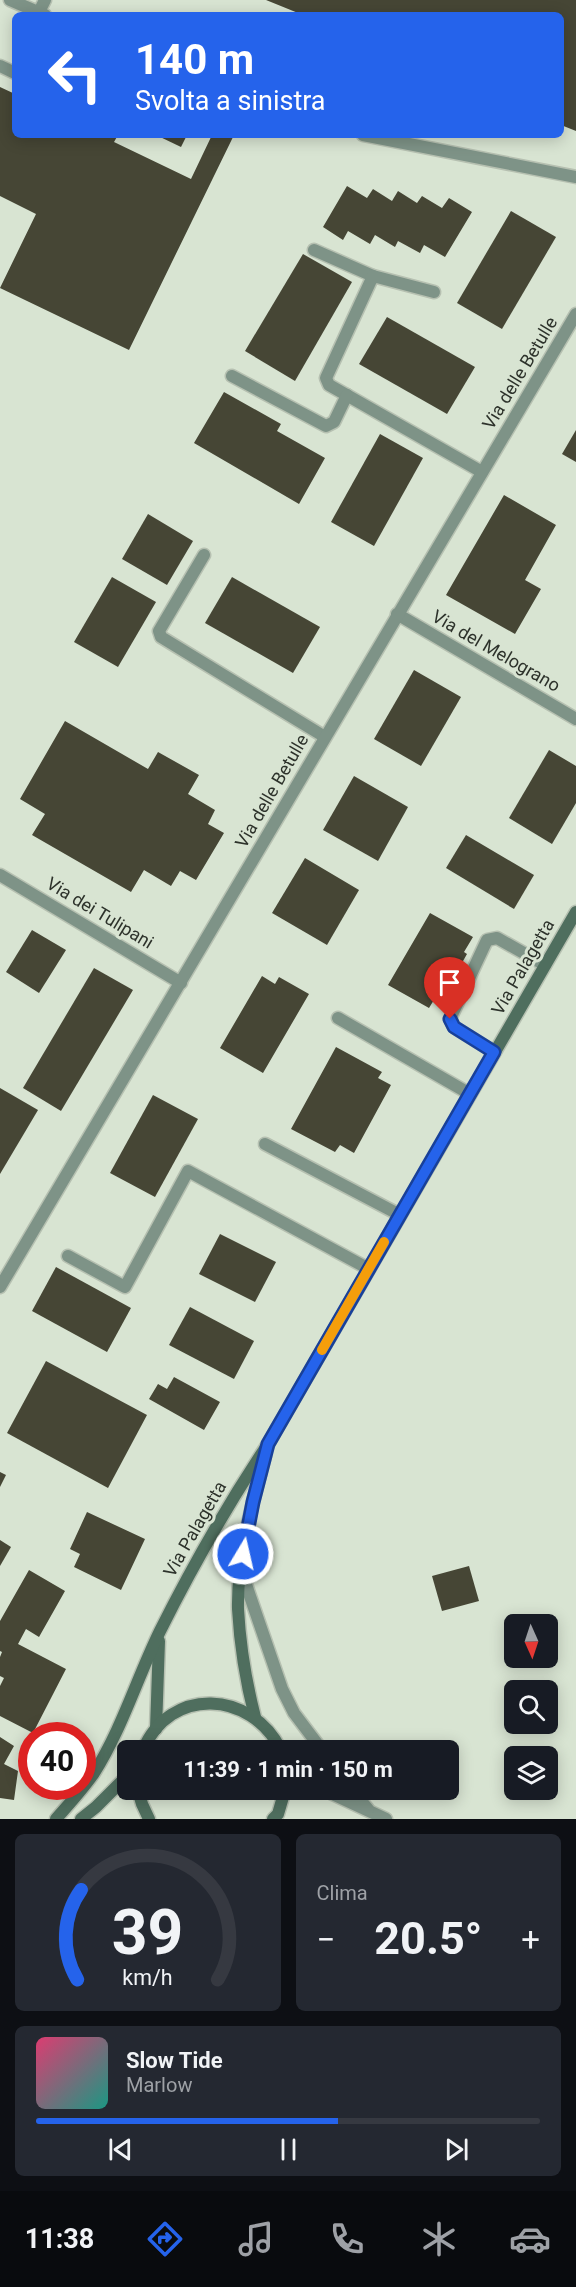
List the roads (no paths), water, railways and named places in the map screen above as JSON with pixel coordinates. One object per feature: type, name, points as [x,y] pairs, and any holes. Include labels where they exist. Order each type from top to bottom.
[{"type":"street","points":[[10,0],[37,12]]},
{"type":"street","points":[[378,138],[576,177]]},
{"type":"street","points":[[314,250],[373,276],[434,292]]},
{"type":"street","points":[[373,276],[326,378],[329,384],[482,472]]},
{"type":"street","name":"Via delle Betulle","points":[[0,1287],[576,314]]},
{"type":"street","points":[[232,376],[326,426],[334,422],[347,395]]},
{"type":"street","points":[[204,555],[159,631],[161,637],[325,737]]},
{"type":"street","name":"Via del Melograno","points":[[397,614],[576,719]]},
{"type":"street","name":"Via dei Tulipani","points":[[0,875],[181,983]]},
{"type":"street","name":"Via Palagetta","points":[[56,1819],[94,1772],[197,1559],[268,1444],[576,912]]},
{"type":"street","points":[[494,1052],[454,1027],[450,1019],[487,940],[497,938],[545,965]]},
{"type":"street","points":[[338,1018],[470,1094]]},
{"type":"street","points":[[265,1143],[400,1215]]},
{"type":"street","points":[[68,1256],[125,1287],[188,1171],[369,1269]]},
{"type":"street","name":"Via Palagetta","points":[[255,1717],[245,1675],[238,1607],[240,1570],[250,1512],[268,1444]]},
{"type":"street","points":[[240,1570],[282,1689],[294,1713],[314,1740]]},
{"type":"street","name":"Via Palagetta","points":[[156,1729],[159,1634]]},
{"type":"street","name":"Via Palagetta","points":[[149,1740],[156,1729],[170,1717],[185,1708],[203,1704],[231,1706],[255,1717],[275,1740]]},
{"type":"street","points":[[81,1819],[117,1786]]},
{"type":"street","points":[[141,1800],[149,1819]]},
{"type":"street","points":[[273,1819],[278,1814],[282,1800]]},
{"type":"street","points":[[344,1800],[386,1819]]},
{"type":"street","points":[[360,1800],[371,1813]]}]
